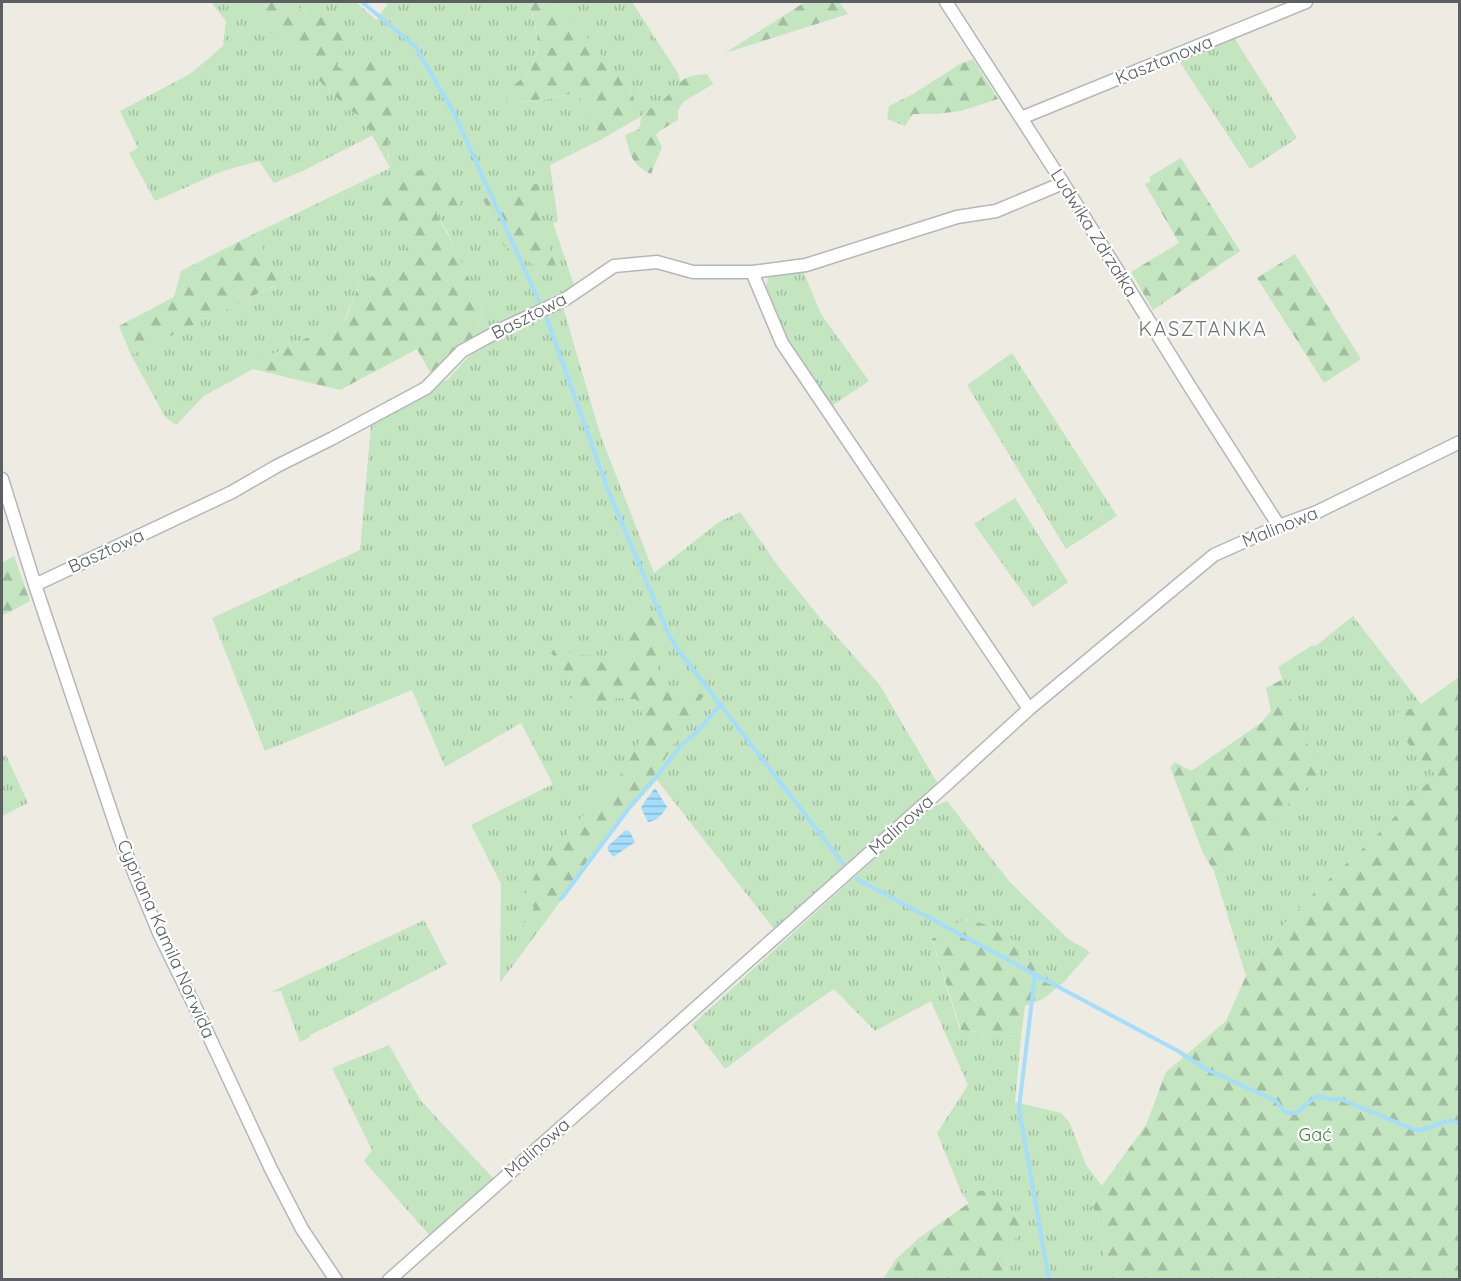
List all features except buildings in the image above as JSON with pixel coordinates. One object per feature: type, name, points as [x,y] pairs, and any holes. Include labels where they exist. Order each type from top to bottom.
[{"type":"street","name":"Ludwika Zdrzałka","points":[[946,2],[1279,526]]},
{"type":"street","name":"Kasztanowa","points":[[1021,118],[1306,2]]},
{"type":"street","name":"Basztowa","points":[[35,585],[232,492],[426,388],[462,351],[564,300],[614,266],[657,262],[693,272],[752,272],[806,265],[957,217],[996,211],[1063,183]]},
{"type":"street","points":[[752,272],[782,343],[1029,709]]},
{"type":"street","name":"Malinowa","points":[[389,1280],[662,1039],[1029,709],[1214,555],[1317,512],[1460,442]]},
{"type":"street","name":"Cypriana Kamila Norwida","points":[[2,479],[121,841],[159,933],[271,1169],[302,1229],[336,1280]]},
{"type":"green space","points":[[211,2],[251,2],[254,10],[295,48],[327,89],[351,111],[363,118],[373,135],[303,171],[274,183],[259,161],[223,171],[155,201],[129,153],[138,148],[120,111],[190,74],[223,46],[226,21]]},
{"type":"green space","points":[[251,2],[294,2],[301,10],[332,22],[349,43],[337,66],[346,72],[356,71],[362,60],[368,56],[377,56],[386,63],[395,78],[398,97],[388,145],[390,168],[363,118],[351,111],[327,89],[295,48],[269,31]]},
{"type":"green space","points":[[294,2],[356,2],[376,20],[387,5],[386,2],[526,2],[533,17],[537,36],[536,55],[529,71],[512,87],[506,101],[541,100],[575,93],[584,103],[602,139],[550,165],[558,221],[553,223],[574,285],[561,296],[481,335],[478,329],[482,308],[447,231],[435,212],[408,262],[360,282],[344,321],[340,311],[331,316],[330,327],[252,364],[253,369],[204,396],[176,425],[165,417],[131,355],[277,285],[261,245],[254,234],[390,168],[388,147],[391,127],[362,59],[356,71],[346,73],[337,66],[349,43],[341,32],[297,7]]},
{"type":"green space","points":[[526,2],[552,2],[592,42],[631,90],[640,117],[602,139],[584,103],[575,93],[506,102],[510,89],[531,69],[537,53],[536,26]]},
{"type":"green space","points":[[552,2],[632,2],[678,73],[682,86],[640,117],[631,90]]},
{"type":"green space","points":[[805,2],[839,2],[848,14],[725,53]]},
{"type":"green space","points":[[1235,39],[1297,138],[1250,169],[1179,61]]},
{"type":"green space","points":[[973,59],[998,99],[961,111],[913,114],[905,126],[887,119],[889,106],[913,94],[960,64]]},
{"type":"green space","points":[[707,74],[713,84],[683,102],[678,111],[678,120],[656,135],[662,147],[651,174],[639,167],[633,159],[625,135],[639,129],[642,114],[663,100],[681,81]]},
{"type":"green space","points":[[1181,158],[1240,251],[1153,310],[1131,272],[1179,243],[1145,184],[1151,181],[1149,177]]},
{"type":"green space","points":[[426,169],[444,176],[461,203],[453,218],[436,213],[458,254],[482,308],[478,329],[481,335],[433,377],[417,349],[340,390],[253,369],[252,364],[330,327],[331,316],[340,311],[345,321],[360,282],[407,262],[408,223],[396,230],[382,224],[376,216],[376,205],[380,190],[408,174]]},
{"type":"green space","points":[[539,183],[542,227],[556,266],[537,267],[504,246],[483,199]]},
{"type":"green space","points":[[254,234],[278,284],[131,355],[119,326],[174,297],[181,271]]},
{"type":"green space","points":[[1295,254],[1361,359],[1324,383],[1257,278]]},
{"type":"green space","points":[[803,271],[821,314],[869,381],[830,407],[790,347],[768,297],[766,285],[769,277]]},
{"type":"green space","points":[[563,307],[600,434],[654,573],[719,522],[740,512],[778,566],[820,618],[879,684],[938,784],[774,929],[657,780],[618,823],[500,983],[501,884],[471,825],[553,784],[521,723],[445,767],[412,690],[265,751],[212,618],[360,550],[371,425],[448,379],[471,354],[540,315]]},
{"type":"green space","points":[[1012,353],[1117,516],[1066,549],[967,385]]},
{"type":"green space","points":[[1015,498],[1068,582],[1033,607],[974,524]]},
{"type":"green space","points":[[14,556],[30,601],[2,616],[2,563]]},
{"type":"green space","points":[[653,613],[662,638],[656,666],[675,694],[705,694],[638,800],[613,829],[526,947],[521,929],[534,908],[525,895],[543,860],[623,772],[648,724],[636,699],[617,698],[601,709],[569,697],[577,691],[569,676],[551,653],[561,640],[572,655],[597,656],[625,663],[622,645],[625,624]]},
{"type":"green space","points":[[1353,616],[1421,704],[1459,677],[1459,681],[1423,706],[1417,756],[1436,774],[1372,840],[1285,923],[1246,976],[1214,871],[1320,776],[1278,667],[1311,646],[1317,645]]},
{"type":"green space","points":[[1283,679],[1320,776],[1214,871],[1203,853],[1170,767],[1175,762],[1191,771],[1261,723],[1271,711],[1266,688]]},
{"type":"green space","name":"Gać","points":[[1459,681],[1459,1279],[1109,1279],[1098,1219],[1092,1205],[1095,1195],[1146,1125],[1166,1072],[1226,1021],[1246,976],[1285,923],[1372,840],[1436,774],[1417,756],[1399,730],[1395,713],[1423,706]]},
{"type":"green space","points":[[6,755],[28,803],[2,816],[2,757]]},
{"type":"green space","points":[[947,801],[1009,881],[1067,938],[1090,952],[1064,982],[1033,959],[1001,930],[966,918],[932,940],[960,1030],[1021,1037],[1015,1102],[1061,1113],[1070,1123],[1086,1165],[1102,1186],[1095,1195],[1092,1205],[1098,1219],[1109,1279],[1006,1279],[1010,1250],[1024,1223],[986,1190],[962,1194],[937,1133],[968,1085],[931,1001],[875,1031],[834,989],[725,1069],[692,1025],[930,808]]},
{"type":"green space","points":[[966,918],[1001,930],[1033,959],[1064,982],[1043,999],[1025,1006],[1021,1037],[961,1030],[932,939]]},
{"type":"green space","points":[[424,920],[447,964],[300,1042],[281,991],[271,992]]},
{"type":"green space","points":[[389,1045],[421,1101],[494,1179],[431,1237],[364,1161],[372,1150],[332,1068]]},
{"type":"green space","points":[[986,1190],[1024,1223],[1010,1250],[1006,1279],[883,1279],[896,1259],[919,1238],[969,1203],[962,1194]]},
{"type":"water","points":[[655,788],[667,807],[657,819],[648,822],[641,808]]},
{"type":"water","points":[[626,830],[630,832],[635,842],[613,857],[608,846]]},
{"type":"waterway","points":[[362,2],[415,46],[453,111],[539,301]]},
{"type":"waterway","points":[[547,319],[608,490],[669,635],[678,650],[845,866]]},
{"type":"waterway","points":[[561,899],[633,803],[683,743],[696,733],[721,704]]},
{"type":"waterway","points":[[857,879],[1178,1051],[1204,1068],[1276,1101],[1285,1112],[1296,1113],[1317,1096],[1340,1099],[1418,1131],[1451,1120],[1460,1124]]},
{"type":"waterway","points":[[1035,975],[1019,1108],[1049,1280]]},
{"type":"district","name":"KASZTANKA","points":[[1203,329]]}]
